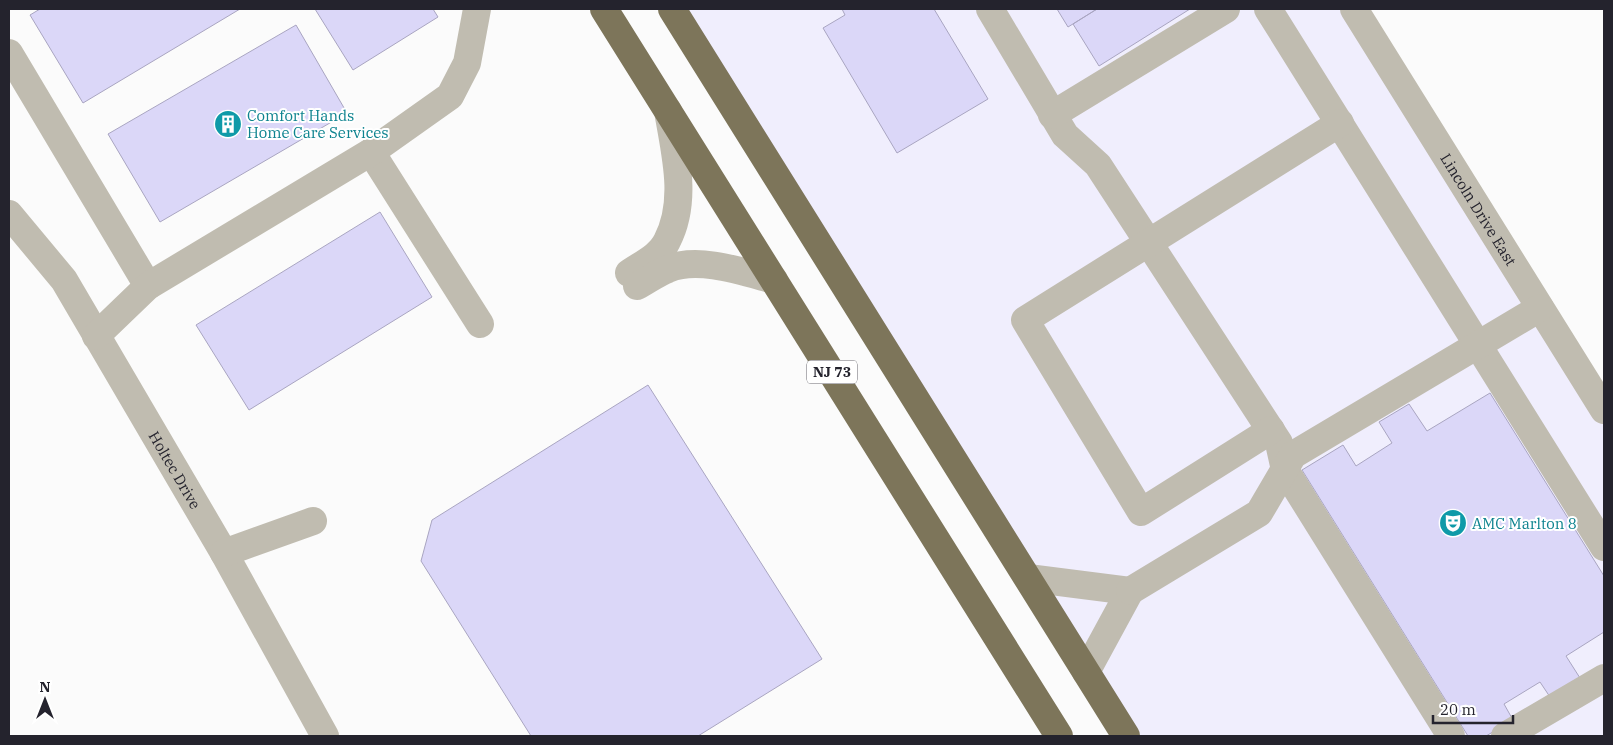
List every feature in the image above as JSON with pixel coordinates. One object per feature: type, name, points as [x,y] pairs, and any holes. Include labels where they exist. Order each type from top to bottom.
[{"type":"highway","name":"NJ 73","points":[[604,9],[1060,736]]},
{"type":"highway","points":[[672,9],[1126,736]]},
{"type":"street","points":[[96,336],[148,286],[371,152],[450,96],[467,63],[477,9]]},
{"type":"street","points":[[990,9],[1065,135],[1098,165],[1271,430],[1279,443],[1284,470],[1451,736]]},
{"type":"street","points":[[1052,115],[1226,9]]},
{"type":"street","points":[[1268,9],[1604,547]]},
{"type":"street","name":"Lincoln Drive East","points":[[1354,9],[1604,410]]},
{"type":"street","points":[[9,53],[148,286]]},
{"type":"street","points":[[668,110],[680,193],[677,209],[667,242],[633,279],[669,268],[704,264],[774,280]]},
{"type":"street","points":[[1271,430],[1141,512],[1026,320],[1340,124]]},
{"type":"street","points":[[371,152],[480,324]]},
{"type":"street","name":"Holtec Drive","points":[[9,214],[64,280],[224,553],[325,736]]},
{"type":"street","points":[[1086,672],[1130,591],[1259,513],[1293,455],[1540,308]]},
{"type":"street","points":[[224,553],[313,520]]},
{"type":"street","points":[[1028,578],[1130,591]]},
{"type":"street","points":[[1505,736],[1604,678]]},
{"type":"shaded area","points":[[672,9],[1354,9],[1604,410],[1604,736],[1128,736]]},
{"type":"building","points":[[40,9],[240,9],[83,103],[30,15]]},
{"type":"building","points":[[315,9],[433,9],[438,17],[353,70]]},
{"type":"building","points":[[842,9],[934,9],[988,99],[897,153],[823,28],[845,15]]},
{"type":"building","points":[[1057,9],[1097,9],[1068,27]]},
{"type":"building","points":[[1097,9],[1190,9],[1099,66],[1073,24]]},
{"type":"building","name":"Comfort Hands Home Care Services","points":[[296,25],[347,113],[160,222],[108,134]]},
{"type":"building","points":[[380,212],[432,297],[249,410],[196,325]]},
{"type":"building","points":[[648,385],[822,659],[698,736],[531,736],[421,561],[432,520]]},
{"type":"building","name":"AMC Marlton 8","points":[[1490,393],[1604,576],[1604,632],[1566,656],[1580,678],[1550,697],[1540,682],[1504,704],[1513,720],[1486,736],[1468,736],[1302,470],[1343,445],[1356,466],[1392,443],[1379,422],[1409,404],[1427,431]]},
{"type":"place","name":"Comfort Hands Home Care Services","points":[[228,124]]},
{"type":"place","name":"AMC Marlton 8","points":[[1453,523]]}]
